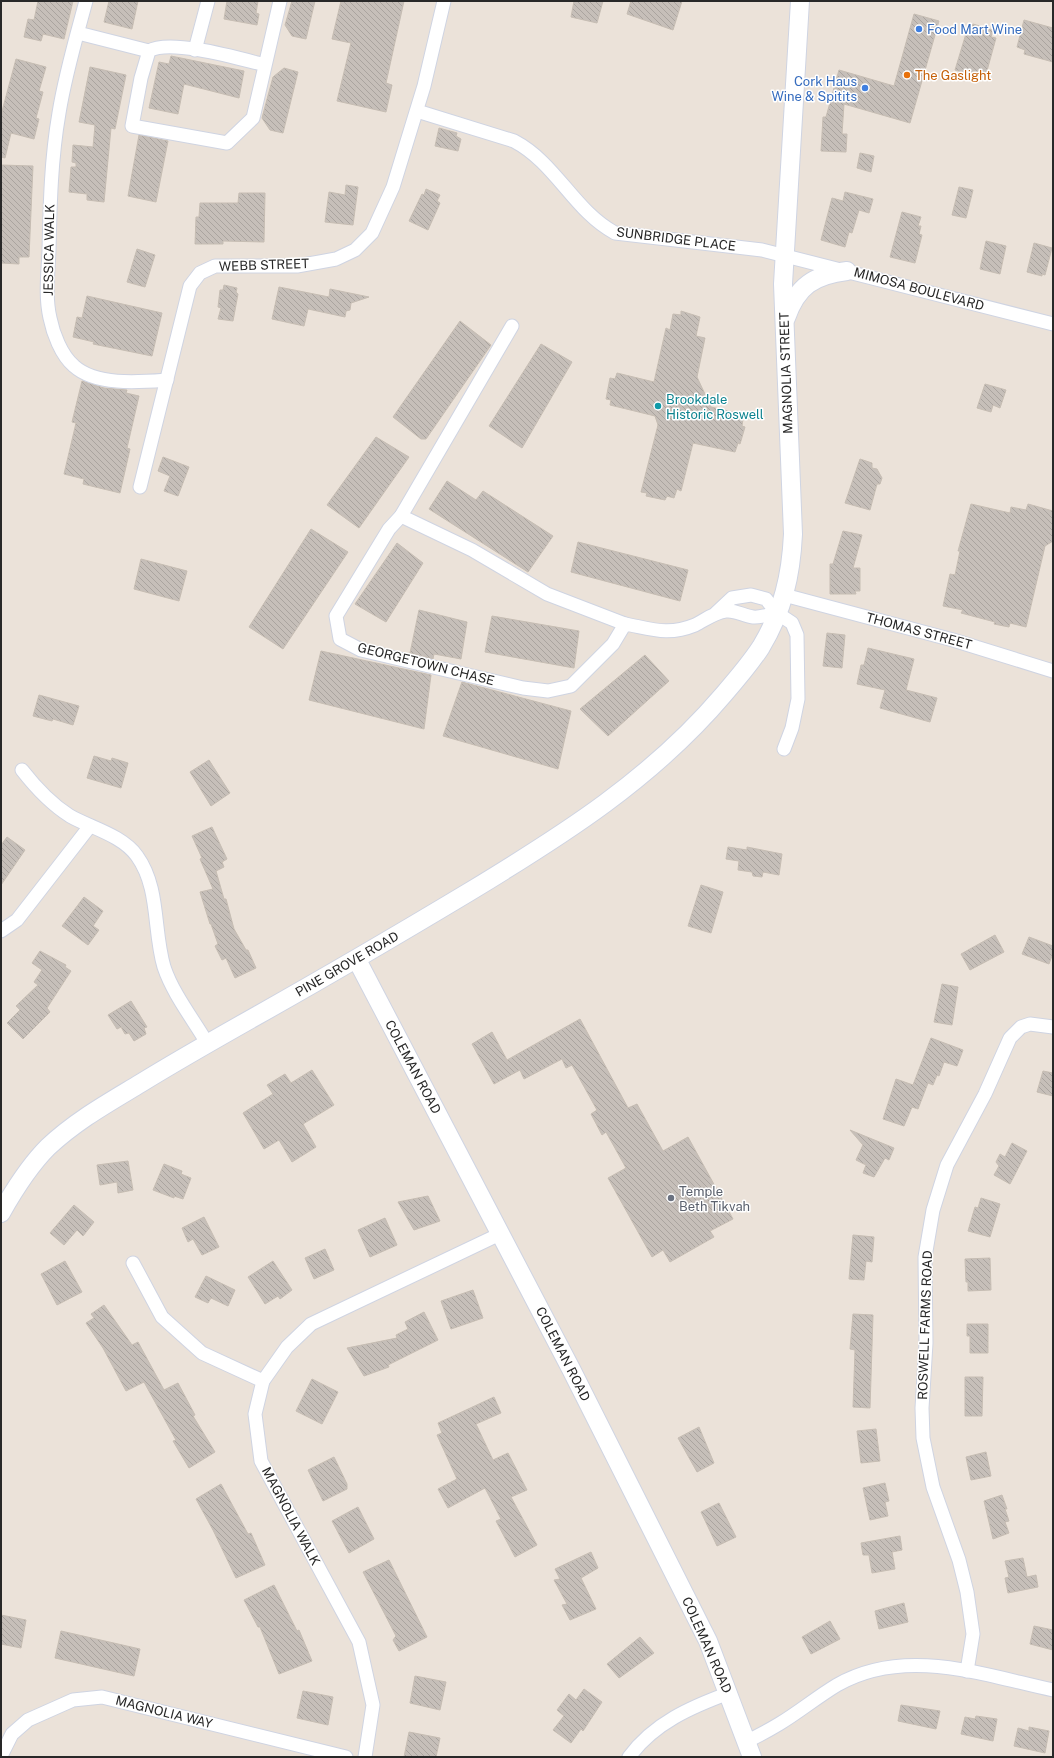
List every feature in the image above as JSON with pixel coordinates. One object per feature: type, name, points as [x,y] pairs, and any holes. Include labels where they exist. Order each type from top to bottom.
[{"type":"main road","name":"MAGNOLIA STREET","points":[[702,719],[751,662],[762,645],[778,613],[791,565],[793,534],[784,323],[784,255],[800,1]]},
{"type":"main road","points":[[784,323],[796,296],[808,283],[820,277],[848,271]]},
{"type":"main road","name":"PINE GROVE ROAD","points":[[1,1213],[17,1184],[46,1149],[81,1118],[207,1043],[357,960],[578,824],[643,774],[702,719]]},
{"type":"main road","name":"COLEMAN ROAD","points":[[357,960],[571,1369],[708,1642],[750,1749]]},
{"type":"street","name":"JESSICA WALK","points":[[86,1],[59,113],[50,184],[47,285],[50,317],[59,344],[71,363],[86,374],[128,382],[167,380]]},
{"type":"street","points":[[196,50],[208,1]]},
{"type":"street","points":[[149,51],[141,78],[132,126],[227,143],[253,118],[280,1]]},
{"type":"street","name":"WEBB STREET","points":[[140,487],[190,286],[200,273],[215,266],[297,266],[336,259],[355,250],[372,233],[393,187],[416,111],[444,1]]},
{"type":"street","points":[[78,33],[149,51],[168,47],[196,50],[266,65]]},
{"type":"street","name":"SUNBRIDGE PLACE","points":[[416,111],[514,141],[528,148],[539,157],[590,215],[602,226],[615,232],[762,250],[784,255]]},
{"type":"street","name":"MIMOSA BOULEVARD","points":[[784,255],[1053,324]]},
{"type":"street","name":"GEORGETOWN CHASE","points":[[512,326],[402,516],[389,529],[336,616],[340,639],[361,650],[523,688],[548,691],[571,686],[613,644],[625,624]]},
{"type":"street","points":[[402,516],[472,550],[547,594],[625,624],[664,632],[680,630],[726,611],[740,612],[753,617],[778,613]]},
{"type":"street","points":[[716,614],[732,598],[751,595],[766,599],[778,613],[792,623],[797,635],[798,699],[792,728],[784,749]]},
{"type":"street","name":"THOMAS STREET","points":[[784,595],[953,640],[1053,671]]},
{"type":"street","points":[[22,770],[52,803],[70,816],[124,843],[136,854],[144,866],[152,887],[164,968],[207,1043]]},
{"type":"street","points":[[1,931],[17,920],[90,826]]},
{"type":"street","name":"ROSWELL FARMS ROAD","points":[[967,1671],[973,1634],[967,1592],[959,1560],[932,1487],[923,1438],[922,1408],[926,1343],[925,1257],[933,1210],[947,1166],[985,1094],[1010,1038],[1021,1026],[1030,1024],[1053,1027]]},
{"type":"street","name":"MAGNOLIA WALK","points":[[365,1757],[373,1705],[359,1642],[261,1461],[255,1414],[263,1381],[286,1347],[311,1324],[500,1234]]},
{"type":"street","points":[[133,1263],[162,1317],[202,1353],[263,1381]]},
{"type":"street","points":[[750,1749],[779,1724],[838,1685],[870,1671],[895,1666],[918,1664],[941,1666],[1053,1690]]},
{"type":"street","points":[[629,1757],[648,1735],[666,1722],[693,1706],[729,1693]]},
{"type":"street","name":"MAGNOLIA WAY","points":[[1,1756],[12,1734],[28,1720],[72,1700],[102,1696],[346,1757]]},
{"type":"building","points":[[38,1],[73,1],[64,39],[43,34],[41,41],[24,37],[28,19],[34,20]]},
{"type":"building","points":[[109,1],[138,1],[132,29],[104,22]]},
{"type":"building","points":[[227,1],[258,1],[256,13],[259,14],[257,25],[224,19]]},
{"type":"building","points":[[292,1],[315,1],[306,39],[292,36],[285,25]]},
{"type":"building","points":[[341,1],[404,1],[386,83],[392,85],[386,112],[337,101],[351,43],[332,39]]},
{"type":"building","points":[[574,1],[603,1],[597,23],[571,17]]},
{"type":"building","points":[[631,1],[682,1],[673,30],[627,14]]},
{"type":"building","points":[[914,14],[939,21],[910,123],[844,104],[842,134],[847,134],[846,152],[821,151],[823,117],[826,117],[839,70],[894,86]]},
{"type":"building","points":[[1024,20],[1053,28],[1053,62],[1024,54],[1025,50],[1017,47]]},
{"type":"building","points":[[973,24],[993,30],[991,37],[996,38],[985,78],[955,70],[968,27],[972,28]]},
{"type":"building","points":[[171,56],[244,71],[239,98],[184,84],[178,114],[149,108],[159,62],[169,64]]},
{"type":"building","points":[[16,59],[46,67],[39,91],[43,92],[36,118],[39,119],[34,139],[11,133],[5,158],[1,157],[1,115]]},
{"type":"building","points":[[90,67],[126,75],[115,129],[111,128],[104,202],[87,200],[87,194],[69,192],[71,167],[76,167],[76,163],[72,162],[73,145],[93,147],[95,125],[79,122]]},
{"type":"building","points":[[284,68],[298,72],[283,133],[270,130],[262,118],[273,77]]},
{"type":"building","points":[[439,128],[457,133],[456,136],[461,139],[458,151],[435,146]]},
{"type":"building","points":[[139,135],[168,141],[156,202],[128,196]]},
{"type":"building","points":[[860,153],[874,156],[871,172],[857,168]]},
{"type":"building","points":[[1,165],[33,166],[29,257],[19,257],[19,264],[1,263]]},
{"type":"building","points":[[346,185],[358,187],[353,225],[325,222],[329,192],[345,195]]},
{"type":"building","points":[[959,187],[973,190],[966,218],[952,215]]},
{"type":"building","points":[[426,189],[440,195],[437,201],[440,203],[428,230],[409,221]]},
{"type":"building","points":[[845,192],[873,199],[869,213],[859,210],[852,233],[849,232],[845,247],[821,240],[832,198],[843,201]]},
{"type":"building","points":[[239,193],[265,193],[264,242],[223,241],[223,244],[195,244],[196,217],[199,217],[200,203],[238,203]]},
{"type":"building","points":[[902,212],[921,217],[918,226],[921,226],[919,234],[922,235],[915,263],[890,257]]},
{"type":"building","points":[[986,241],[1006,246],[1000,274],[980,269]]},
{"type":"building","points":[[1034,243],[1052,248],[1045,275],[1042,274],[1042,276],[1027,272]]},
{"type":"building","points":[[137,249],[155,255],[145,287],[127,282]]},
{"type":"building","points":[[224,285],[237,288],[236,292],[238,294],[233,321],[218,319],[221,308],[218,307],[220,290],[223,290]]},
{"type":"building","points":[[279,287],[329,297],[330,289],[369,297],[351,303],[350,310],[346,311],[345,317],[308,309],[304,326],[272,319]]},
{"type":"building","points":[[87,296],[162,313],[152,356],[93,344],[94,342],[73,337],[77,317],[82,318]]},
{"type":"building","name":"Brookdale Historic Roswell","points":[[681,311],[700,317],[696,336],[705,338],[697,377],[711,407],[733,412],[732,417],[743,419],[742,426],[745,427],[740,444],[738,443],[735,452],[693,443],[681,491],[677,489],[674,498],[667,496],[665,500],[646,496],[647,493],[641,492],[658,425],[655,416],[610,405],[611,400],[606,399],[610,378],[615,379],[617,373],[654,382],[666,328],[670,330],[673,314],[681,315]]},
{"type":"building","points":[[460,321],[491,345],[426,439],[421,439],[393,417]]},
{"type":"building","points":[[541,344],[572,362],[522,448],[489,426]]},
{"type":"building","points":[[82,381],[104,388],[127,390],[126,393],[139,396],[127,448],[130,449],[120,493],[83,484],[84,479],[64,474],[76,423],[72,422]]},
{"type":"building","points":[[985,384],[1006,390],[1000,408],[993,405],[991,412],[977,408]]},
{"type":"building","points":[[376,437],[409,457],[359,528],[327,505]]},
{"type":"building","points":[[163,457],[189,467],[178,496],[164,491],[170,476],[158,471]]},
{"type":"building","points":[[860,459],[872,463],[872,468],[877,469],[882,478],[880,484],[877,484],[870,510],[845,503]]},
{"type":"building","points":[[447,481],[476,500],[483,491],[553,536],[528,572],[429,509]]},
{"type":"building","points":[[971,504],[1010,513],[1011,507],[1026,510],[1028,504],[1053,511],[1053,541],[1045,546],[1026,627],[1010,623],[1009,627],[994,624],[995,622],[961,613],[963,610],[943,606],[950,574],[955,575],[960,551],[958,551]]},
{"type":"building","points":[[311,529],[348,552],[283,649],[249,627]]},
{"type":"building","points":[[843,531],[862,535],[853,568],[860,568],[860,591],[855,591],[856,594],[830,594],[830,564],[833,564]]},
{"type":"building","points":[[578,542],[688,570],[680,601],[571,572]]},
{"type":"building","points":[[397,543],[423,563],[386,622],[355,604]]},
{"type":"building","points":[[141,559],[187,571],[179,601],[134,589]]},
{"type":"building","points":[[419,610],[467,622],[461,659],[434,654],[433,659],[410,653]]},
{"type":"building","points":[[492,616],[579,631],[574,668],[485,652]]},
{"type":"building","points":[[827,633],[845,635],[842,668],[823,666]]},
{"type":"building","points":[[868,648],[914,659],[906,690],[937,698],[930,722],[880,708],[885,690],[857,684],[861,665],[864,665]]},
{"type":"building","points":[[321,651],[431,675],[424,729],[309,700]]},
{"type":"building","points":[[645,655],[669,681],[608,736],[580,709]]},
{"type":"building","points":[[462,682],[571,711],[558,769],[443,736]]},
{"type":"building","points":[[39,695],[79,706],[73,725],[53,719],[52,721],[33,716]]},
{"type":"building","points":[[94,756],[111,761],[112,758],[128,763],[121,788],[87,778]]},
{"type":"building","points":[[209,760],[230,793],[211,806],[190,772]]},
{"type":"building","points":[[212,827],[227,859],[222,862],[224,867],[216,871],[224,899],[226,899],[234,929],[246,950],[248,950],[256,968],[235,978],[226,958],[222,960],[215,946],[218,944],[200,892],[213,889],[192,836]]},
{"type":"building","points":[[7,837],[25,850],[1,885],[1,845]]},
{"type":"building","points":[[728,847],[747,850],[747,847],[782,854],[779,875],[763,872],[762,877],[753,876],[752,872],[738,870],[739,861],[726,859]]},
{"type":"building","points":[[701,885],[723,892],[711,933],[688,926]]},
{"type":"building","points":[[84,897],[103,911],[93,926],[99,930],[88,945],[62,926]]},
{"type":"building","points":[[995,935],[1004,952],[970,970],[961,954]]},
{"type":"building","points":[[1029,937],[1053,946],[1053,953],[1049,964],[1022,954]]},
{"type":"building","points":[[40,951],[66,965],[65,967],[71,971],[47,1008],[50,1012],[23,1039],[7,1023],[20,1010],[16,1006],[38,985],[34,982],[42,970],[32,963]]},
{"type":"building","points":[[942,984],[958,987],[952,1025],[934,1022]]},
{"type":"building","points":[[131,1001],[147,1027],[144,1028],[146,1034],[134,1041],[129,1033],[125,1034],[121,1027],[117,1029],[108,1015]]},
{"type":"building","points":[[580,1019],[628,1108],[637,1104],[663,1151],[688,1137],[733,1219],[710,1231],[714,1237],[670,1262],[663,1250],[652,1257],[608,1178],[626,1168],[606,1132],[602,1135],[591,1114],[597,1110],[572,1065],[566,1068],[562,1059],[524,1079],[520,1070],[494,1084],[472,1044],[492,1032],[507,1060]]},
{"type":"building","points":[[931,1038],[963,1050],[957,1066],[944,1062],[939,1076],[937,1075],[933,1085],[928,1083],[918,1109],[912,1107],[904,1126],[883,1119],[896,1079],[913,1085]]},
{"type":"building","points":[[312,1070],[334,1105],[303,1124],[316,1147],[292,1162],[279,1140],[264,1149],[243,1113],[273,1094],[267,1085],[285,1074],[291,1083]]},
{"type":"building","points":[[1043,1071],[1053,1073],[1053,1096],[1037,1092]]},
{"type":"building","points":[[850,1130],[894,1148],[889,1160],[885,1158],[874,1177],[863,1173],[866,1165],[856,1160],[863,1145]]},
{"type":"building","points":[[1012,1143],[1027,1151],[1010,1184],[994,1175],[999,1166],[996,1162],[1000,1154],[1005,1157]]},
{"type":"building","points":[[128,1161],[133,1190],[118,1193],[117,1182],[100,1185],[97,1165]]},
{"type":"building","points":[[164,1164],[182,1171],[181,1174],[191,1178],[183,1199],[174,1196],[174,1198],[153,1190]]},
{"type":"building","points":[[428,1196],[440,1221],[414,1230],[398,1202]]},
{"type":"building","points":[[981,1198],[1000,1204],[990,1237],[968,1231],[975,1207],[978,1208]]},
{"type":"building","points":[[74,1205],[94,1222],[83,1236],[77,1230],[64,1245],[50,1233]]},
{"type":"building","points":[[204,1217],[219,1247],[202,1255],[193,1239],[188,1242],[182,1228]]},
{"type":"building","points":[[385,1218],[397,1245],[370,1257],[358,1230]]},
{"type":"building","points":[[853,1235],[874,1237],[872,1262],[866,1261],[864,1280],[849,1279]]},
{"type":"building","points":[[325,1249],[334,1270],[314,1279],[305,1258]]},
{"type":"building","points":[[990,1258],[991,1290],[968,1291],[965,1259]]},
{"type":"building","points":[[65,1261],[82,1292],[57,1305],[41,1274]]},
{"type":"building","points":[[273,1261],[292,1290],[280,1299],[278,1296],[265,1304],[248,1277]]},
{"type":"building","points":[[206,1276],[235,1290],[228,1306],[211,1298],[208,1303],[195,1297]]},
{"type":"building","points":[[473,1290],[483,1318],[451,1329],[441,1301]]},
{"type":"building","points":[[104,1305],[132,1345],[138,1342],[164,1390],[178,1383],[195,1415],[193,1416],[215,1452],[189,1468],[173,1441],[176,1440],[144,1382],[126,1391],[103,1348],[86,1323],[94,1318],[91,1314]]},
{"type":"building","points":[[424,1312],[438,1340],[388,1365],[389,1367],[364,1376],[347,1348],[397,1338],[396,1335],[408,1329],[405,1322]]},
{"type":"building","points":[[853,1314],[873,1315],[870,1408],[853,1407],[855,1350],[850,1349]]},
{"type":"building","points":[[967,1324],[988,1324],[988,1353],[970,1353],[970,1336],[967,1336]]},
{"type":"building","points":[[965,1377],[983,1377],[982,1416],[965,1416]]},
{"type":"building","points":[[312,1379],[338,1392],[322,1424],[296,1411]]},
{"type":"building","points":[[494,1397],[501,1413],[476,1424],[493,1460],[508,1453],[527,1490],[511,1497],[537,1545],[515,1557],[496,1521],[501,1519],[485,1488],[448,1508],[438,1489],[457,1479],[437,1435],[442,1433],[438,1423]]},
{"type":"building","points":[[699,1427],[714,1463],[697,1472],[678,1438]]},
{"type":"building","points":[[876,1429],[880,1461],[861,1463],[857,1431]]},
{"type":"building","points":[[986,1452],[991,1476],[971,1480],[966,1457]]},
{"type":"building","points":[[334,1457],[347,1484],[347,1489],[323,1501],[308,1470]]},
{"type":"building","points":[[885,1483],[889,1501],[885,1502],[888,1516],[870,1520],[863,1488]]},
{"type":"building","points":[[221,1484],[248,1534],[251,1533],[265,1565],[236,1578],[196,1499]]},
{"type":"building","points":[[1002,1495],[1007,1509],[1005,1509],[1009,1521],[1005,1522],[1009,1533],[993,1539],[984,1501]]},
{"type":"building","points":[[719,1503],[736,1537],[717,1546],[701,1512]]},
{"type":"building","points":[[358,1507],[374,1539],[349,1553],[332,1521]]},
{"type":"building","points":[[900,1536],[902,1550],[892,1552],[895,1569],[872,1573],[869,1555],[863,1555],[861,1543]]},
{"type":"building","points":[[591,1552],[598,1568],[581,1578],[596,1609],[570,1620],[562,1605],[567,1604],[554,1580],[560,1579],[555,1569]]},
{"type":"building","points":[[1023,1558],[1027,1577],[1036,1575],[1038,1587],[1008,1593],[1005,1578],[1009,1577],[1005,1561]]},
{"type":"building","points":[[389,1560],[427,1637],[399,1651],[393,1640],[396,1636],[363,1572]]},
{"type":"building","points":[[274,1585],[297,1631],[299,1630],[312,1661],[279,1674],[260,1627],[258,1627],[244,1600]]},
{"type":"building","points":[[904,1603],[908,1622],[879,1629],[875,1611]]},
{"type":"building","points":[[1,1615],[26,1620],[21,1648],[1,1644]]},
{"type":"building","points":[[830,1621],[840,1639],[811,1654],[802,1637]]},
{"type":"building","points":[[1034,1626],[1053,1630],[1053,1650],[1030,1644]]},
{"type":"building","points":[[61,1631],[140,1649],[134,1676],[55,1658]]},
{"type":"building","points":[[640,1637],[654,1653],[619,1678],[607,1664]]},
{"type":"building","points":[[415,1676],[446,1682],[440,1710],[410,1703]]},
{"type":"building","points":[[584,1689],[602,1702],[583,1731],[581,1729],[571,1743],[553,1730],[564,1716],[557,1710],[569,1694],[576,1700]]},
{"type":"building","points":[[303,1691],[333,1697],[328,1725],[297,1718]]},
{"type":"building","points":[[901,1705],[940,1711],[936,1729],[898,1721]]},
{"type":"building","points":[[976,1716],[997,1719],[993,1741],[961,1734],[965,1717],[975,1719]]},
{"type":"building","points":[[1029,1727],[1049,1731],[1045,1753],[1014,1746],[1018,1728],[1029,1731]]},
{"type":"building","points":[[409,1732],[440,1738],[436,1757],[404,1757]]},
{"type":"place","name":"Food Mart Wine","points":[[919,29]]},
{"type":"place","name":"The Gaslight","points":[[907,75]]},
{"type":"place","name":"Cork Haus Wine & Spitits","points":[[865,88]]},
{"type":"place","name":"Brookdale Historic Roswell","points":[[658,406]]},
{"type":"place","name":"Temple Beth Tikvah","points":[[671,1198]]}]
